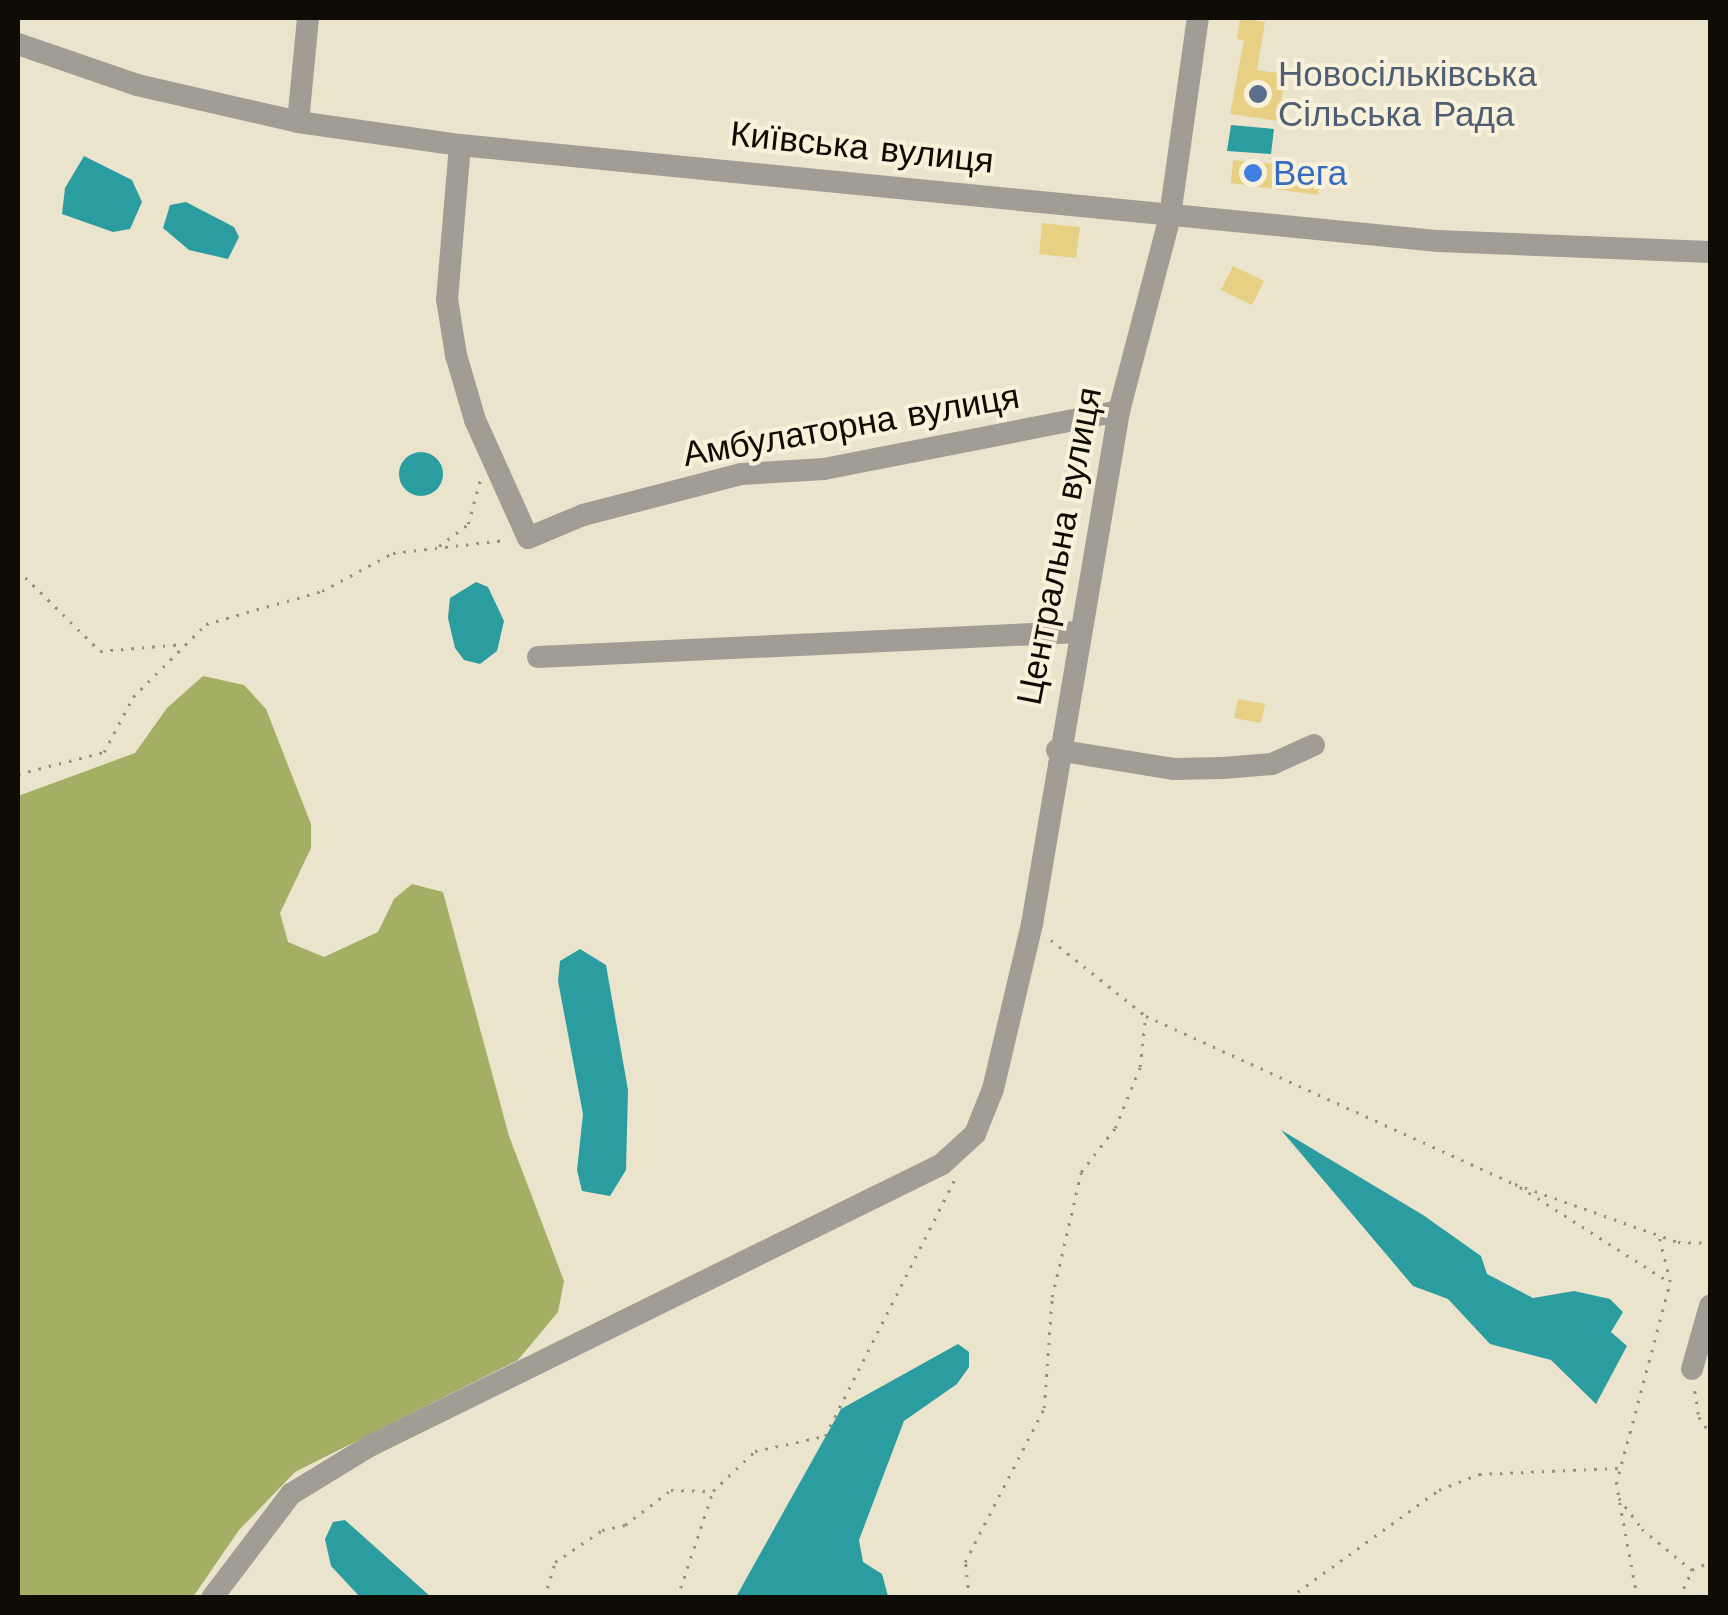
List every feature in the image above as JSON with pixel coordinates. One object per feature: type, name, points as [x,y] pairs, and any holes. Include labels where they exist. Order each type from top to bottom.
[{"type":"street","points":[[298,122],[308,18]]},
{"type":"street","name":"Центральна вулиця","points":[[212,1598],[291,1494],[368,1447],[942,1164],[975,1134],[993,1089],[1032,924],[1057,750],[1119,411],[1170,216],[1198,18]]},
{"type":"street","name":"Київська вулиця","points":[[18,44],[137,85],[298,122],[460,145],[1438,241],[1710,252]]},
{"type":"street","points":[[460,145],[447,298],[456,355],[475,420],[528,538]]},
{"type":"street","name":"Амбулаторна вулиця","points":[[528,538],[583,516],[741,474],[824,469],[1119,411]]},
{"type":"street","points":[[538,658],[1079,632]]},
{"type":"street","points":[[1057,750],[1174,769],[1272,764],[1314,745]]},
{"type":"street","points":[[1692,1369],[1710,1306]]},
{"type":"path","points":[[438,547],[468,524],[481,496],[480,477]]},
{"type":"path","points":[[18,774],[104,752],[133,697],[206,624],[322,591],[394,553],[528,538]]},
{"type":"path","points":[[18,570],[100,650],[186,644]]},
{"type":"path","points":[[1032,924],[1146,1016],[1515,1184],[1658,1236],[1710,1243]]},
{"type":"path","points":[[969,1598],[966,1562],[1044,1408],[1052,1297],[1080,1172],[1115,1128],[1140,1067],[1146,1016]]},
{"type":"path","points":[[677,1598],[713,1491],[755,1451],[825,1436],[960,1169]]},
{"type":"path","points":[[1515,1184],[1670,1282]]},
{"type":"path","points":[[1637,1598],[1617,1495],[1618,1468],[1636,1398],[1652,1366],[1657,1317],[1670,1282],[1658,1236]]},
{"type":"path","points":[[1692,1369],[1699,1417],[1710,1434]]},
{"type":"path","points":[[1289,1598],[1439,1490],[1480,1474],[1618,1468]]},
{"type":"path","points":[[544,1598],[555,1562],[602,1530],[625,1525],[671,1490],[713,1491]]},
{"type":"path","points":[[1617,1495],[1642,1529],[1692,1570]]},
{"type":"path","points":[[1680,1598],[1692,1570],[1710,1562]]},
{"type":"green space","points":[[203,676],[244,685],[266,709],[311,824],[311,848],[280,913],[288,942],[324,957],[378,932],[394,899],[412,884],[443,892],[509,1136],[564,1281],[558,1312],[518,1360],[295,1472],[239,1530],[193,1597],[18,1597],[18,796],[135,753],[167,708]]},
{"type":"water","points":[[1231,125],[1274,129],[1271,154],[1227,151]]},
{"type":"water","points":[[84,156],[132,180],[142,202],[130,229],[113,232],[62,214],[65,188]]},
{"type":"water","points":[[186,202],[234,227],[239,237],[228,259],[189,250],[163,228],[170,205]]},
{"type":"water","points":[[421,452],[437,458],[443,474],[437,490],[421,496],[405,490],[399,474],[405,458]]},
{"type":"water","points":[[476,582],[488,587],[504,621],[497,651],[480,664],[464,660],[455,648],[448,618],[450,598]]},
{"type":"water","points":[[580,949],[606,965],[628,1090],[626,1170],[610,1196],[582,1191],[577,1170],[583,1114],[558,981],[560,961]]},
{"type":"water","points":[[1281,1130],[1423,1215],[1481,1256],[1487,1274],[1533,1298],[1574,1291],[1610,1299],[1623,1312],[1611,1332],[1627,1346],[1596,1404],[1551,1360],[1490,1344],[1448,1299],[1413,1286]]},
{"type":"water","points":[[958,1344],[969,1352],[969,1367],[957,1384],[904,1421],[859,1540],[863,1562],[882,1574],[888,1596],[736,1597],[841,1409]]},
{"type":"water","points":[[345,1520],[431,1597],[360,1597],[331,1566],[325,1539],[333,1522]]},
{"type":"building","name":"Новосільківська Сільська Рада","points":[[1240,18],[1265,22],[1257,70],[1285,74],[1279,121],[1230,114],[1244,40],[1237,39]]},
{"type":"building","points":[[1233,160],[1321,169],[1318,195],[1231,183]]},
{"type":"building","points":[[1042,223],[1080,227],[1076,258],[1039,254]]},
{"type":"building","points":[[1233,266],[1264,281],[1252,305],[1221,290]]},
{"type":"building","points":[[1238,699],[1265,704],[1261,723],[1234,718]]},
{"type":"place","name":"Новосільківська Сільська Рада","points":[[1258,94]]},
{"type":"place","name":"Вега","points":[[1253,173]]}]
